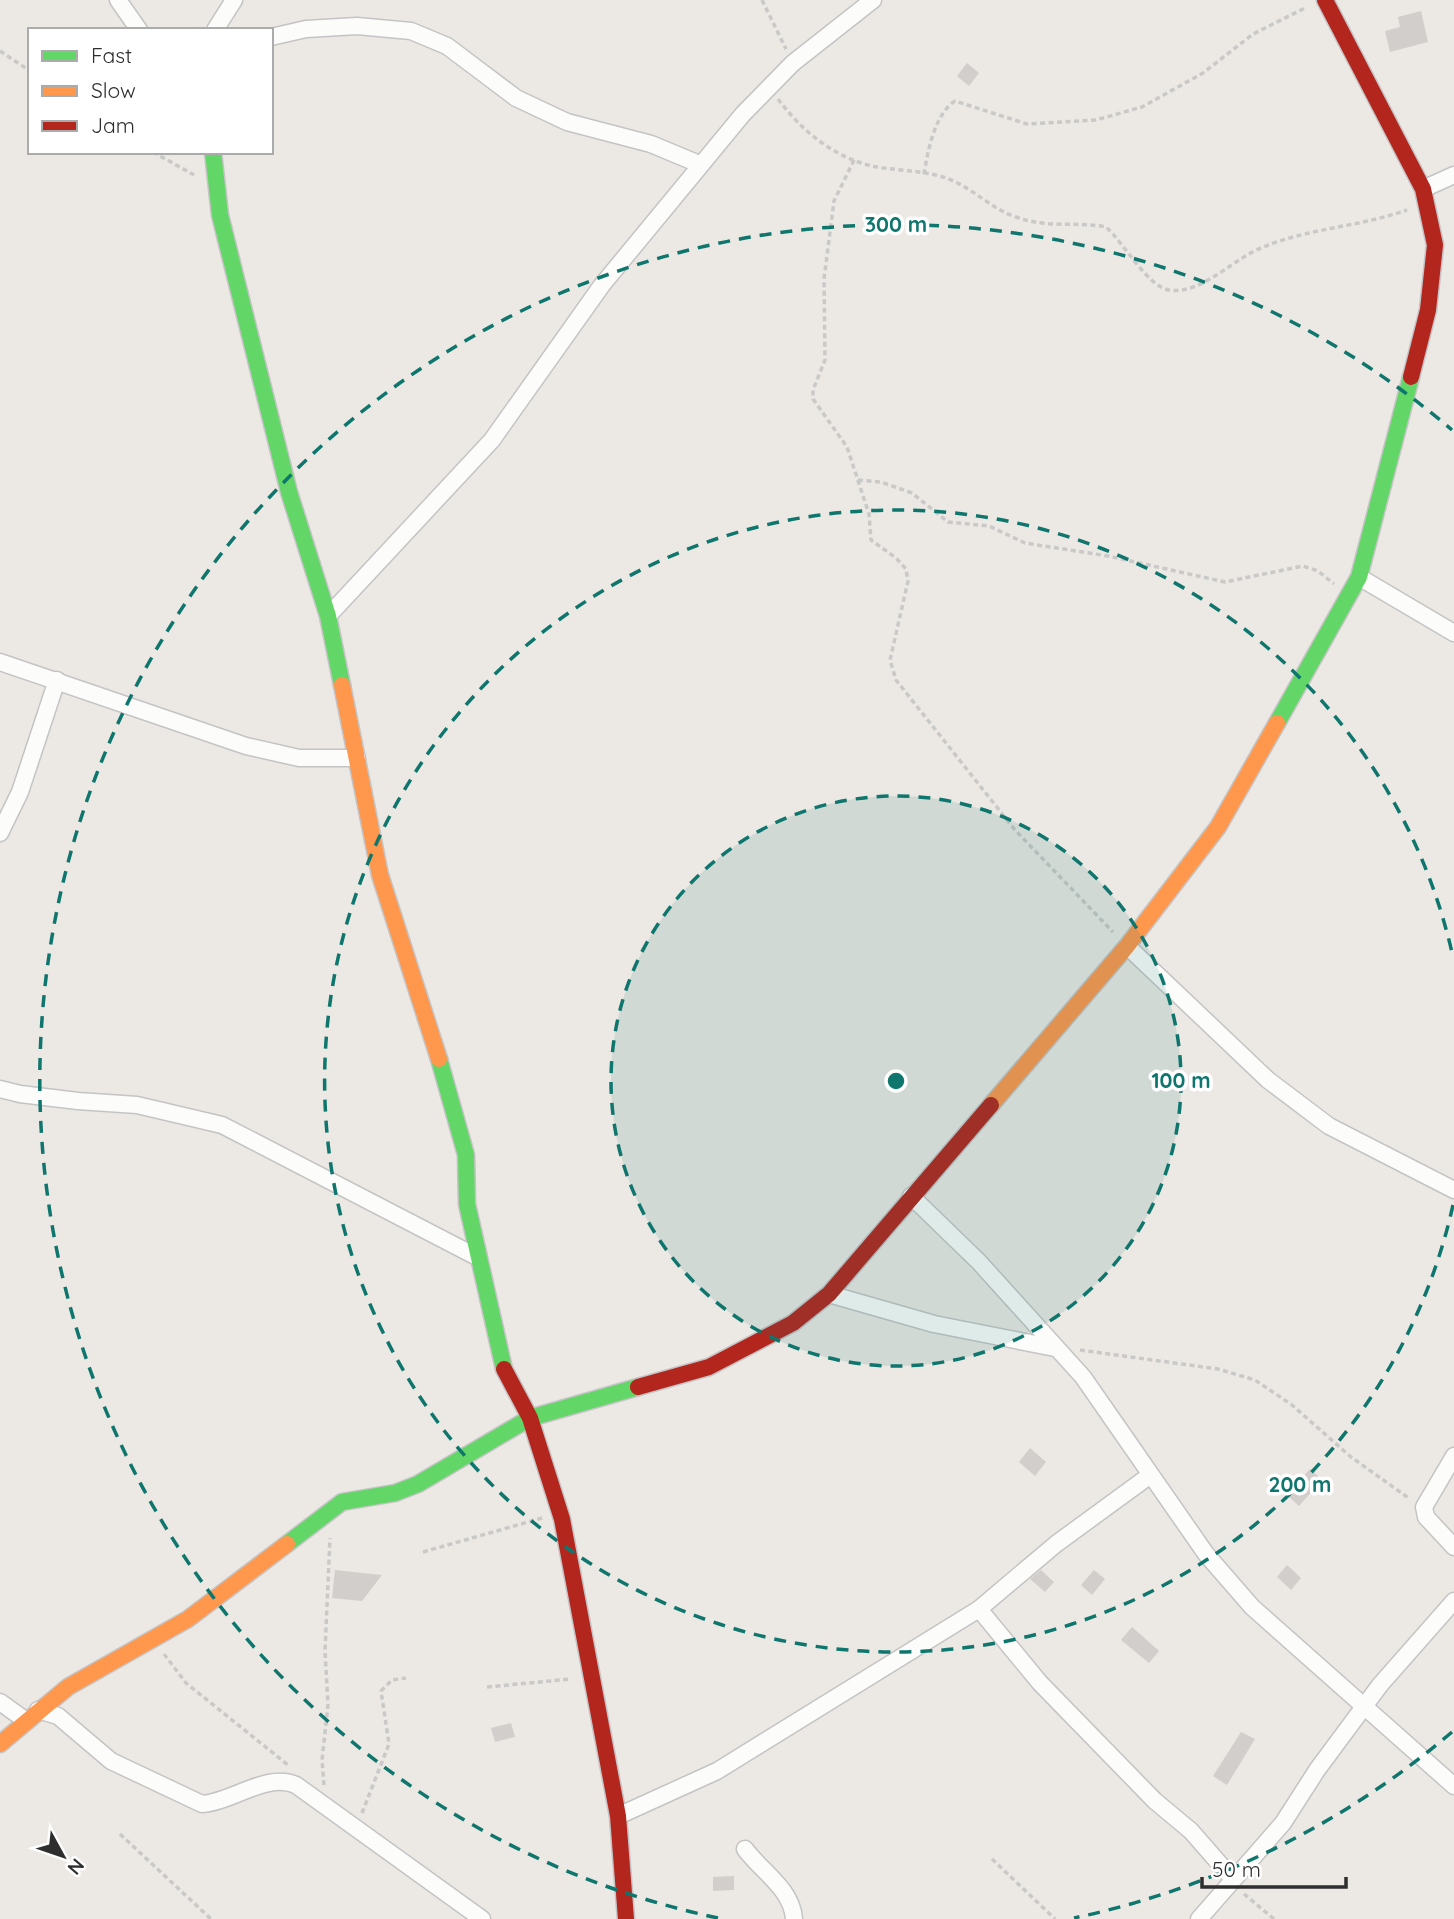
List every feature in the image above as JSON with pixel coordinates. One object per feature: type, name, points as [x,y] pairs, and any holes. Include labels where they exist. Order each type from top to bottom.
[{"type":"street","points":[[118,0],[138,28]]},
{"type":"street","points":[[216,28],[234,0]]},
{"type":"street","points":[[328,616],[492,440],[602,285],[699,164],[743,114],[793,63],[873,0]]},
{"type":"street","points":[[0,1744],[31,1715],[87,1675],[152,1641],[237,1584],[342,1502],[395,1493],[418,1484],[530,1418],[709,1367],[793,1323],[829,1294],[1127,946],[1218,827],[1359,577],[1428,310],[1435,245],[1424,196],[1318,2]]},
{"type":"street","points":[[273,37],[306,29],[357,26],[411,31],[447,46],[501,88],[567,122],[651,144],[699,164]]},
{"type":"street","points":[[213,154],[220,215],[289,492],[328,616],[380,875],[435,1042],[466,1155],[467,1204],[505,1373],[530,1418],[561,1514],[594,1677],[618,1816],[626,1919]]},
{"type":"street","points":[[1424,196],[1454,175]]},
{"type":"street","points":[[1359,577],[1454,633]]},
{"type":"street","points":[[0,662],[246,746],[299,758],[357,758]]},
{"type":"street","points":[[0,833],[20,792],[57,680]]},
{"type":"street","points":[[1127,946],[1268,1080],[1329,1126],[1454,1190]]},
{"type":"street","points":[[0,1089],[55,1098],[137,1105],[222,1125],[477,1257]]},
{"type":"street","points":[[911,1196],[979,1262],[1083,1377],[1149,1476],[1206,1554],[1252,1607],[1454,1786]]},
{"type":"street","points":[[829,1294],[934,1324],[1055,1348]]},
{"type":"street","points":[[1454,1457],[1424,1507],[1426,1517],[1454,1548]]},
{"type":"street","points":[[618,1816],[717,1771],[979,1609],[1056,1544],[1149,1476]]},
{"type":"street","points":[[1199,1919],[1283,1823],[1363,1708],[1454,1601]]},
{"type":"street","points":[[979,1609],[1040,1683],[1155,1801],[1191,1831],[1230,1881]]},
{"type":"street","points":[[0,1702],[31,1715],[58,1716],[111,1761],[202,1804],[285,1781],[297,1786],[482,1919]]},
{"type":"street","points":[[745,1849],[759,1868],[790,1897],[794,1919]]},
{"type":"path","points":[[762,0],[793,63]]},
{"type":"path","points":[[924,174],[936,127],[946,108],[955,101],[1027,124],[1107,116],[1142,107],[1203,73],[1253,34],[1318,2]]},
{"type":"path","points":[[0,51],[28,70]]},
{"type":"path","points":[[770,89],[794,120],[816,140],[854,160],[924,174],[965,186],[1012,216],[1044,225],[1105,227],[1156,286],[1170,290],[1190,288],[1260,248],[1299,235],[1386,218],[1424,196]]},
{"type":"path","points":[[157,154],[217,188]]},
{"type":"path","points":[[854,160],[834,201],[824,279],[825,360],[813,390],[813,399],[847,447],[869,514],[871,540],[896,558],[905,569],[908,581],[890,660],[896,680],[1015,830],[1127,946]]},
{"type":"path","points":[[859,480],[881,482],[912,493],[948,522],[989,526],[1024,542],[1108,556],[1225,582],[1303,566],[1318,571],[1349,597]]},
{"type":"path","points":[[1055,1348],[1107,1352],[1218,1369],[1255,1380],[1292,1405],[1394,1490],[1424,1507]]},
{"type":"path","points":[[326,1805],[322,1760],[328,1705],[325,1651],[330,1512]]},
{"type":"path","points":[[422,1552],[512,1524],[561,1514]]},
{"type":"path","points":[[152,1641],[186,1682],[286,1761],[293,1770],[297,1786]]},
{"type":"path","points":[[487,1687],[594,1677]]},
{"type":"path","points":[[357,1829],[389,1744],[381,1691],[392,1680],[406,1678]]},
{"type":"path","points":[[120,1834],[211,1919]]},
{"type":"path","points":[[992,1859],[1055,1919]]},
{"type":"path","points":[[1230,1881],[1274,1919]]},
{"type":"building","points":[[1421,11],[1428,42],[1390,52],[1385,31],[1400,27],[1398,17]]},
{"type":"building","points":[[967,63],[979,73],[969,86],[957,76]]},
{"type":"building","points":[[1030,1448],[1046,1462],[1035,1476],[1019,1462]]},
{"type":"building","points":[[1310,1469],[1322,1480],[1299,1506],[1287,1495]]},
{"type":"building","points":[[1287,1565],[1301,1578],[1291,1590],[1277,1577]]},
{"type":"building","points":[[335,1570],[382,1575],[362,1601],[332,1598]]},
{"type":"building","points":[[1041,1570],[1054,1582],[1045,1592],[1030,1579]]},
{"type":"building","points":[[1094,1570],[1105,1579],[1092,1595],[1081,1585]]},
{"type":"building","points":[[1132,1627],[1159,1651],[1149,1663],[1121,1640]]},
{"type":"building","points":[[511,1723],[515,1737],[495,1742],[491,1728]]},
{"type":"building","points":[[1241,1732],[1255,1739],[1227,1785],[1213,1776]]},
{"type":"building","points":[[734,1876],[734,1890],[713,1891],[713,1877]]},
{"type":"traffic: fast","points":[[213,154],[220,215],[289,492],[328,616],[342,685]]},
{"type":"traffic: fast","points":[[1277,723],[1359,577],[1411,377]]},
{"type":"traffic: fast","points":[[439,1059],[466,1155],[467,1204],[504,1369]]},
{"type":"traffic: fast","points":[[287,1544],[342,1502],[395,1493],[418,1484],[530,1418],[638,1387]]},
{"type":"traffic: slow","points":[[342,685],[380,875],[439,1059]]},
{"type":"traffic: slow","points":[[991,1105],[1127,946],[1218,827],[1277,723]]},
{"type":"traffic: slow","points":[[0,1744],[68,1687],[188,1619],[287,1544]]},
{"type":"traffic: jam","points":[[1325,0],[1423,189],[1435,245],[1428,310],[1411,377]]},
{"type":"traffic: jam","points":[[638,1387],[709,1367],[793,1323],[829,1294],[991,1105]]},
{"type":"traffic: jam","points":[[504,1369],[530,1418],[562,1519],[618,1816],[626,1919]]}]
